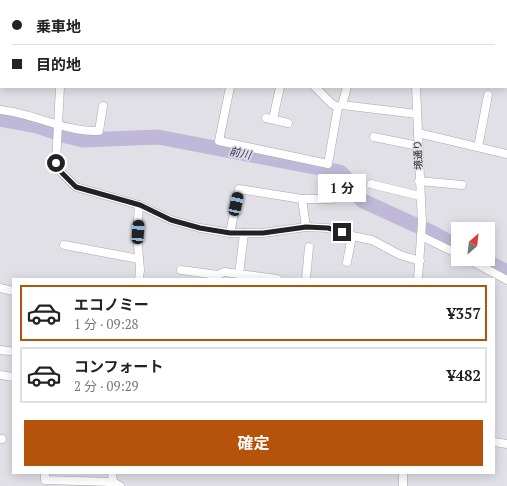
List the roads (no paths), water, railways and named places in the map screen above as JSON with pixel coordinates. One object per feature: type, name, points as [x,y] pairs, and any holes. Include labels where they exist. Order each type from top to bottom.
[{"type":"street","points":[[60,88],[56,163],[58,169],[76,187],[140,205],[171,220],[200,228],[230,233],[263,233],[306,227],[328,228],[352,236],[372,240],[400,255],[420,261]]},
{"type":"street","points":[[230,88],[219,141],[328,164],[340,106],[347,88]]},
{"type":"street","points":[[280,88],[269,119],[288,123]]},
{"type":"street","points":[[316,88],[332,104],[417,114]]},
{"type":"street","name":"境通り","points":[[416,88],[422,234]]},
{"type":"street","points":[[478,147],[488,95]]},
{"type":"street","points":[[0,110],[20,114],[58,127],[81,132],[99,131],[103,106]]},
{"type":"street","points":[[418,133],[507,154]]},
{"type":"street","points":[[374,137],[418,146]]},
{"type":"street","points":[[419,181],[462,185]]},
{"type":"street","points":[[371,184],[420,196]]},
{"type":"street","points":[[230,233],[239,189],[302,199],[332,199]]},
{"type":"street","points":[[302,199],[306,227]]},
{"type":"street","points":[[138,278],[138,232],[140,205]]},
{"type":"street","points":[[239,274],[244,233]]},
{"type":"street","points":[[418,278],[422,234],[451,250]]},
{"type":"street","points":[[345,259],[352,236]]},
{"type":"street","points":[[64,244],[139,259]]},
{"type":"street","points":[[306,278],[309,247]]},
{"type":"street","points":[[481,266],[507,280]]},
{"type":"street","points":[[181,270],[218,276],[224,272],[269,278]]},
{"type":"street","points":[[0,288],[12,290]]},
{"type":"street","points":[[0,350],[9,351]]},
{"type":"street","points":[[0,375],[12,377]]},
{"type":"street","points":[[495,442],[507,444]]},
{"type":"street","points":[[45,474],[45,480],[115,485],[112,474]]},
{"type":"street","points":[[403,486],[404,474]]},
{"type":"waterway","name":"前川","points":[[0,119],[37,126],[83,140],[158,137],[340,172],[363,201],[433,233],[451,243]]},
{"type":"waterway","name":"前川","points":[[495,266],[507,272]]}]
